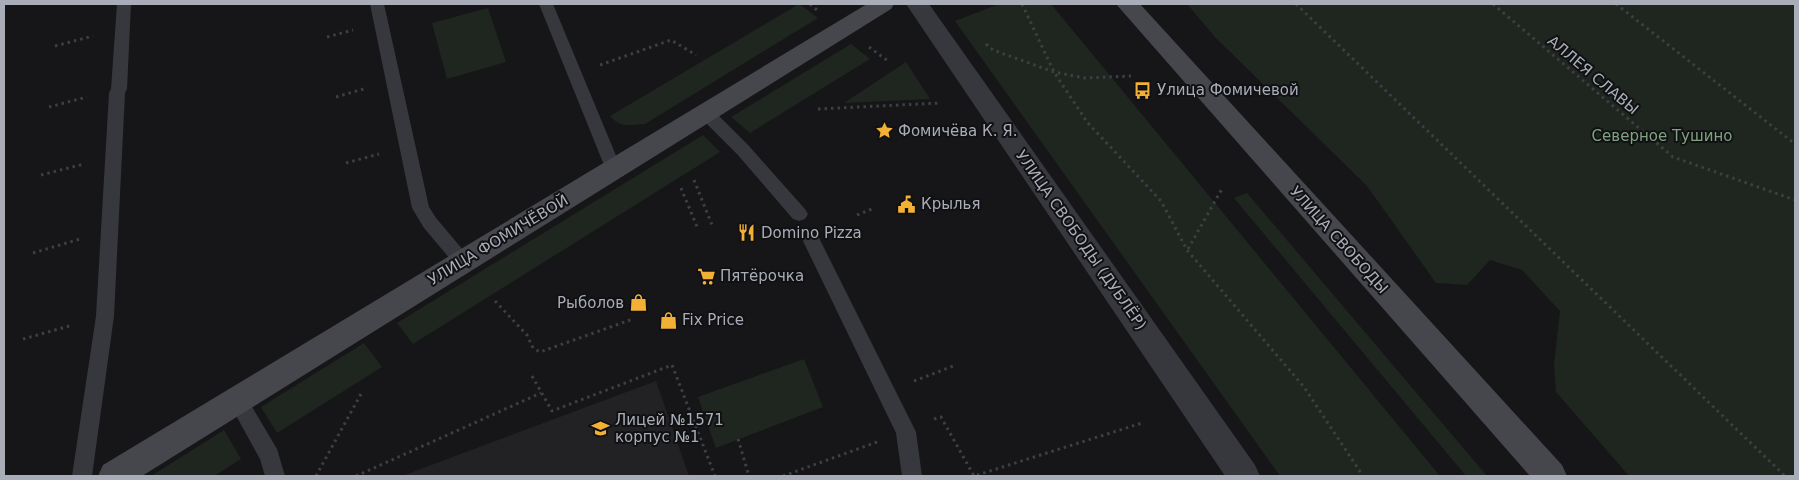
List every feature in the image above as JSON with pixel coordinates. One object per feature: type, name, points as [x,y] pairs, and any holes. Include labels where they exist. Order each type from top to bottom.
[{"type":"street","name":"УЛИЦА ФОМИЧЁВОЙ","points":[[114,476],[883,4]]},
{"type":"street","name":"УЛИЦА СВОБОДЫ (ДУБЛЁР)","points":[[917,4],[1244,476]]},
{"type":"street","name":"УЛИЦА СВОБОДЫ","points":[[1128,4],[1551,476]]},
{"type":"lane","points":[[82,476],[104,316],[124,4]]},
{"type":"lane","points":[[376,4],[421,208],[430,223],[464,262]]},
{"type":"lane","points":[[546,4],[614,170]]},
{"type":"lane","points":[[706,113],[743,150],[799,214]]},
{"type":"lane","points":[[812,241],[906,432],[912,476]]},
{"type":"lane","points":[[238,401],[270,456],[275,476]]},
{"type":"path","points":[[1022,4],[1054,72],[1087,122],[1161,201],[1188,250],[1304,388],[1363,476]]},
{"type":"path","points":[[1296,4],[1785,476]]},
{"type":"path","name":"АЛЛЕЯ СЛАВЫ","points":[[1493,4],[1672,156],[1795,200]]},
{"type":"path","points":[[1616,4],[1795,144]]},
{"type":"path","points":[[55,46],[122,29]]},
{"type":"path","points":[[980,39],[993,50],[1054,72],[1084,78],[1131,76]]},
{"type":"path","points":[[574,73],[671,40],[696,55]]},
{"type":"path","points":[[866,45],[888,61]]},
{"type":"path","points":[[49,107],[119,89]]},
{"type":"path","points":[[818,109],[940,103]]},
{"type":"path","points":[[41,176],[114,156]]},
{"type":"path","points":[[694,180],[712,225]]},
{"type":"path","points":[[1188,250],[1223,187]]},
{"type":"path","points":[[681,188],[698,229]]},
{"type":"path","points":[[857,214],[872,209]]},
{"type":"path","points":[[32,252],[110,231]]},
{"type":"path","points":[[495,301],[527,335],[533,348],[540,352],[633,319]]},
{"type":"path","points":[[23,339],[104,316]]},
{"type":"path","points":[[532,376],[552,411],[672,365],[715,476]]},
{"type":"path","points":[[886,392],[956,365]]},
{"type":"path","points":[[316,476],[362,392]]},
{"type":"path","points":[[356,476],[541,393]]},
{"type":"path","points":[[783,476],[906,432],[941,416],[974,476],[1142,423]]},
{"type":"path","points":[[738,439],[749,476]]},
{"type":"shaded area","name":"Лицей №1571 корпус №1","points":[[656,381],[689,476],[402,476]]},
{"type":"green space","points":[[799,4],[818,18],[645,124],[622,124],[610,116]]},
{"type":"green space","points":[[999,4],[1051,4],[1440,476],[1280,476],[955,21]]},
{"type":"green space","name":"Северное Тушино","points":[[1187,4],[1795,4],[1795,476],[1629,476],[1556,392],[1554,365],[1560,311],[1522,270],[1490,260],[1467,285],[1436,283],[1367,186],[1215,37]]},
{"type":"green space","points":[[488,8],[506,62],[447,79],[432,23]]},
{"type":"green space","points":[[851,44],[870,59],[750,133],[731,117]]},
{"type":"green space","points":[[906,62],[930,99],[844,103]]},
{"type":"green space","points":[[703,135],[720,152],[413,344],[397,323]]},
{"type":"green space","points":[[1247,193],[1487,476],[1466,476],[1234,198]]},
{"type":"green space","points":[[364,343],[382,367],[277,433],[261,407]]},
{"type":"green space","points":[[804,359],[823,407],[716,448],[698,397]]},
{"type":"green space","points":[[224,430],[241,459],[214,476],[151,476]]},
{"type":"place","name":"Улица Фомичевой","points":[[1143,90]]},
{"type":"place","name":"Фомичёва К. Я.","points":[[884,131]]},
{"type":"place","name":"Крылья","points":[[907,204]]},
{"type":"place","name":"Domino Pizza","points":[[747,233]]},
{"type":"place","name":"Пятёрочка","points":[[706,276]]},
{"type":"place","name":"Рыболов","points":[[638,303]]},
{"type":"place","name":"Fix Price","points":[[668,320]]},
{"type":"place","name":"Лицей №1571 корпус №1","points":[[601,429]]}]
